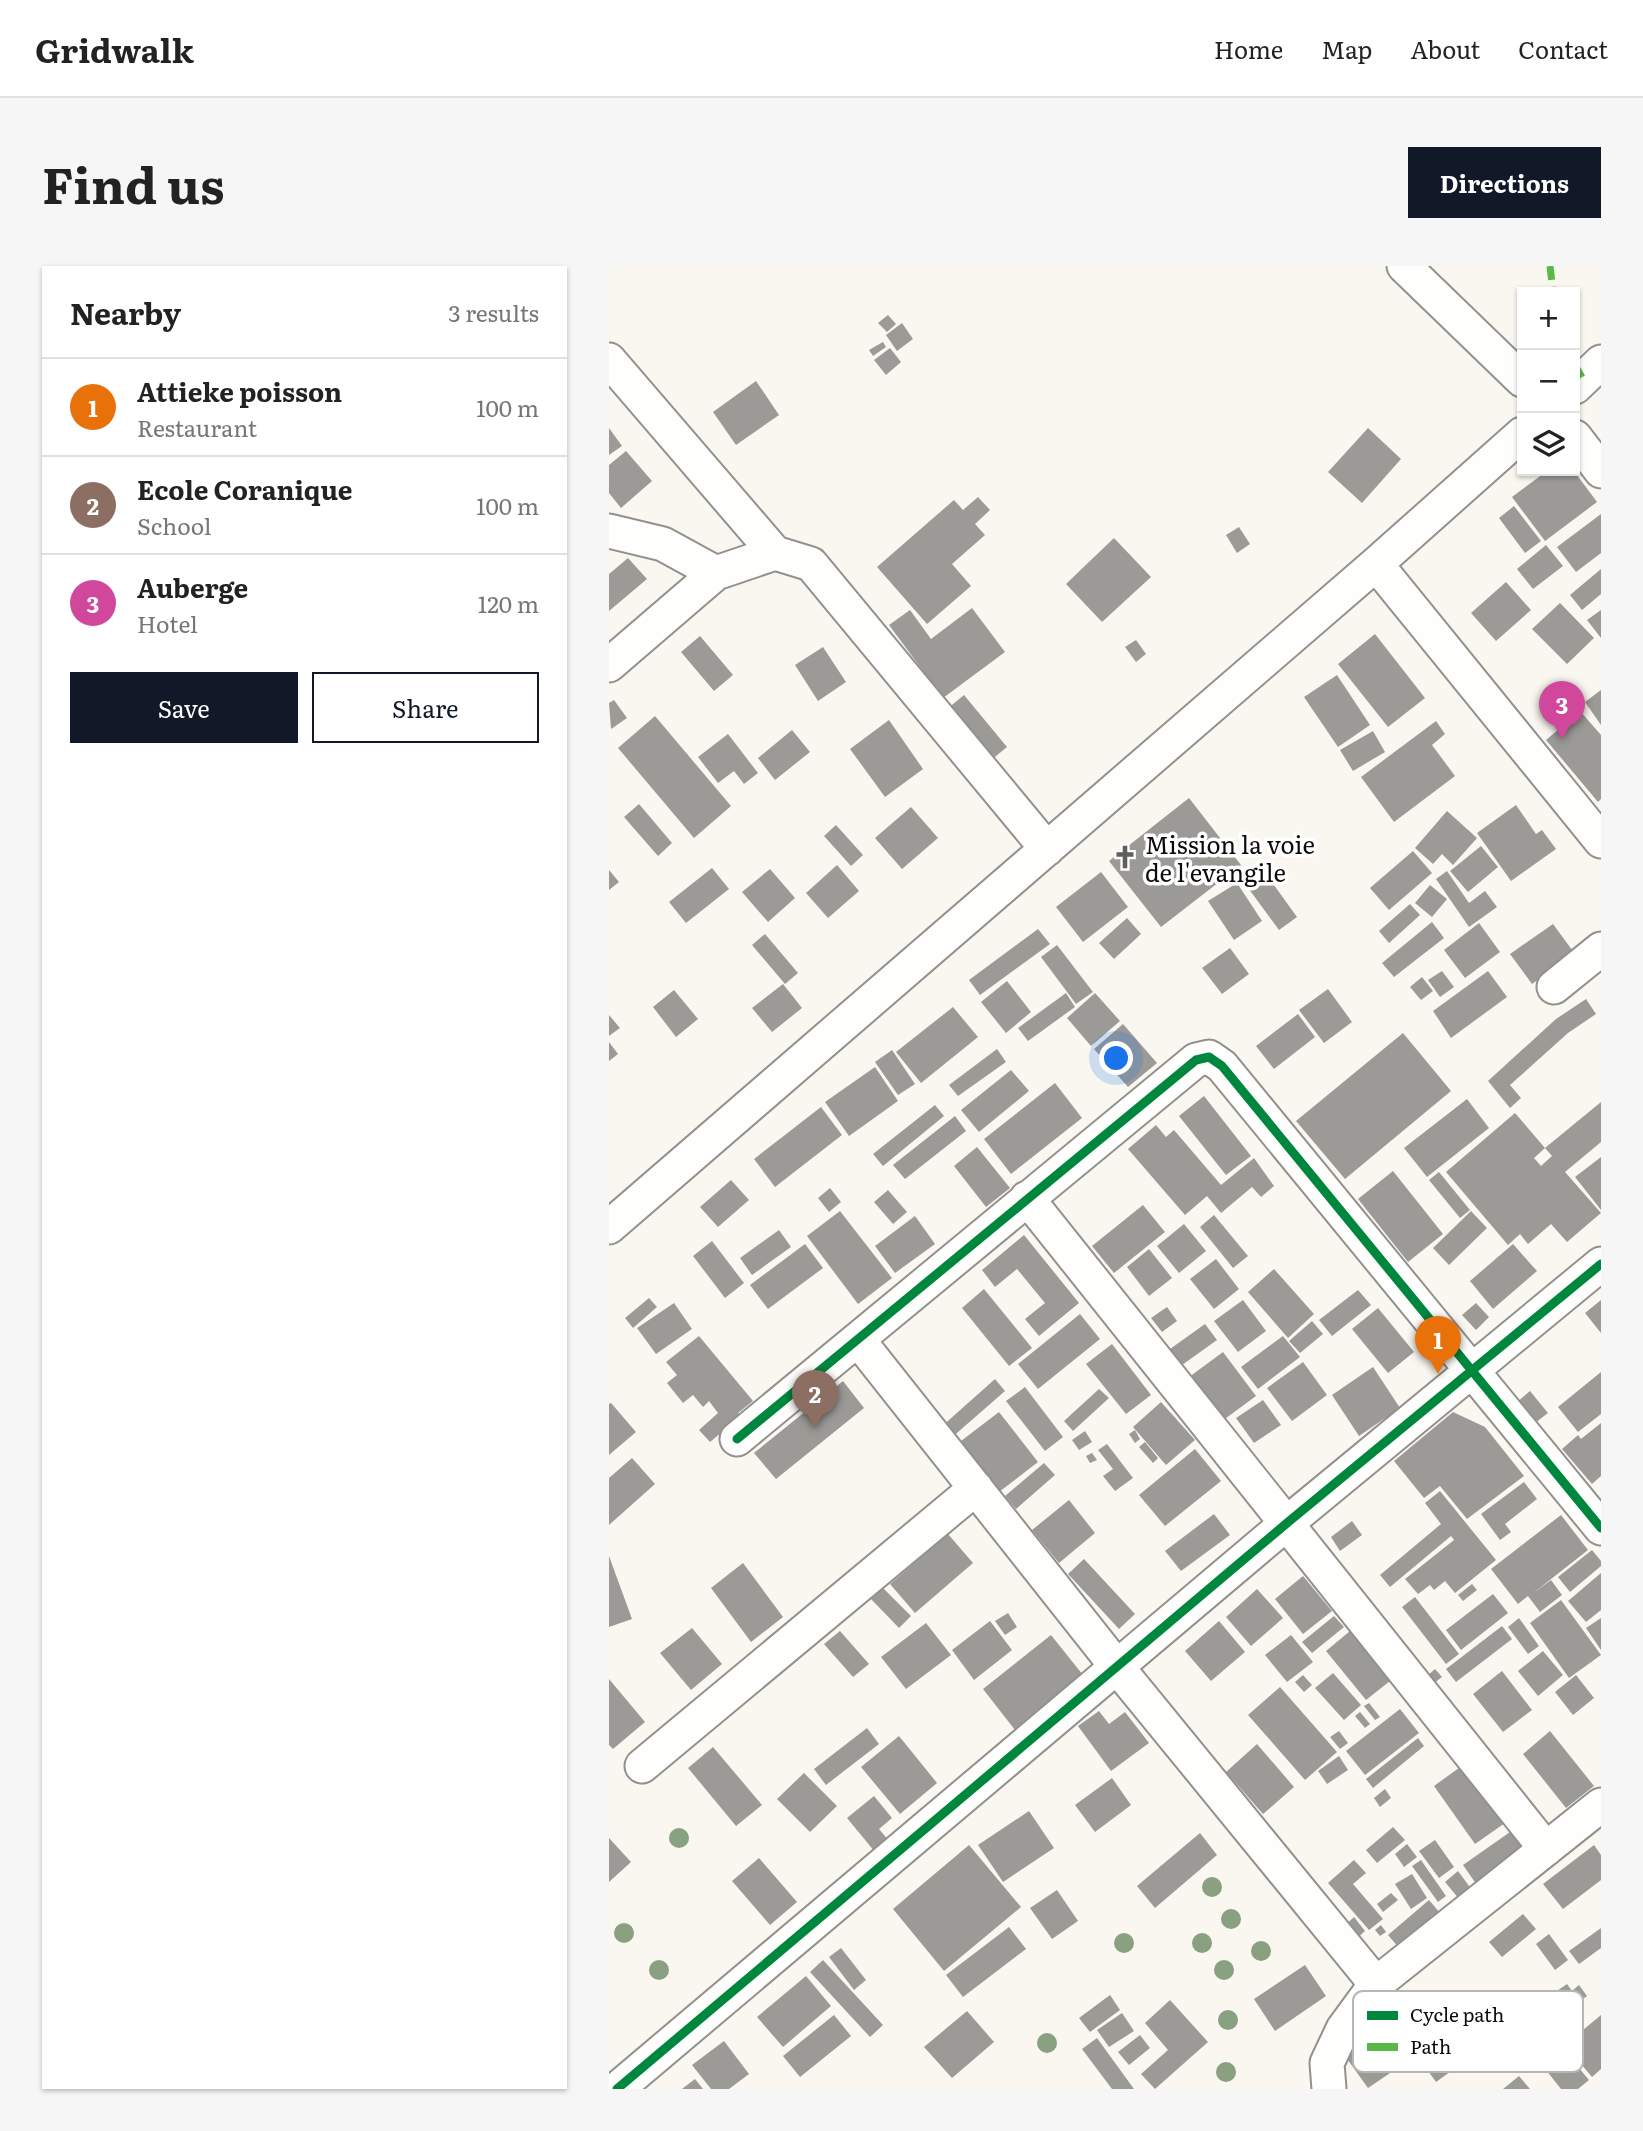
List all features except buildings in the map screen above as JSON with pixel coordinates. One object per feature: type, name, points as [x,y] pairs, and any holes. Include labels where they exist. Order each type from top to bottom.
[{"type":"street","points":[[1404,266],[1517,375]]},
{"type":"street","points":[[609,360],[775,553],[811,564],[1047,849]]},
{"type":"street","points":[[1580,382],[1601,362]]},
{"type":"street","points":[[609,1227],[1377,564],[1517,438]]},
{"type":"street","points":[[1580,444],[1601,471]]},
{"type":"street","points":[[609,531],[663,544],[716,573]]},
{"type":"street","points":[[609,665],[716,573],[775,553]]},
{"type":"street","points":[[1377,564],[1601,841]]},
{"type":"street","points":[[1553,987],[1601,949]]},
{"type":"street","points":[[737,1439],[859,1341],[1027,1198],[1196,1060],[1209,1056],[1222,1066],[1601,1528]]},
{"type":"street","points":[[1027,1198],[1546,1849]]},
{"type":"street","points":[[617,2089],[1287,1523],[1601,1264]]},
{"type":"street","points":[[859,1341],[1117,1667],[1376,1984]]},
{"type":"street","points":[[642,1766],[976,1488]]},
{"type":"street","points":[[1371,1991],[1376,1984],[1601,1805]]},
{"type":"street","points":[[1329,2089],[1327,2063],[1343,2029],[1353,2015]]},
{"type":"marked path","points":[[1550,266],[1552,287]]},
{"type":"marked path","points":[[1580,374],[1583,379]]},
{"type":"cycle path","points":[[737,1439],[1196,1060],[1209,1057],[1222,1066],[1601,1528]]},
{"type":"cycle path","points":[[617,2089],[1287,1523],[1601,1264]]},
{"type":"place","name":"Auberge","points":[[1562,739]]},
{"type":"place","name":"Mission la voie de l'evangile","points":[[1125,857]]},
{"type":"place","name":"Attieke poisson","points":[[1438,1374]]},
{"type":"place","name":"Ecole Coranique","points":[[815,1428]]}]
